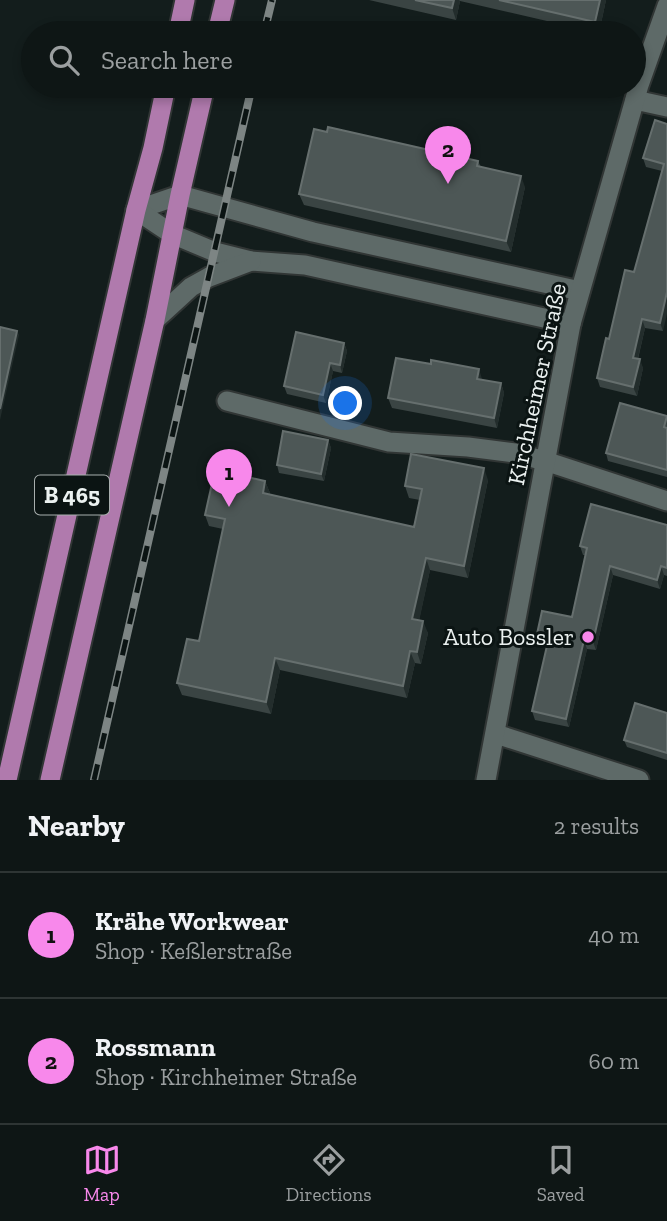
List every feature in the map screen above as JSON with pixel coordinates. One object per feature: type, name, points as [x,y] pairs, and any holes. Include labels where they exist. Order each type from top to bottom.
[{"type":"main road","points":[[181,21],[185,0]]},
{"type":"main road","points":[[220,21],[225,0]]},
{"type":"main road","name":"B 465","points":[[7,780],[163,98]]},
{"type":"main road","name":"B 465","points":[[50,780],[155,320],[202,98]]},
{"type":"street","name":"Kirchheimer Straße","points":[[646,65],[667,6]]},
{"type":"street","name":"Kirchheimer Straße","points":[[486,780],[571,324],[635,100]]},
{"type":"street","points":[[635,100],[667,107]]},
{"type":"street","points":[[136,210],[180,195],[313,232],[580,291]]},
{"type":"street","points":[[136,210],[173,234],[215,252],[251,261],[305,265],[571,324]]},
{"type":"street","points":[[155,320],[191,287],[251,261]]},
{"type":"street","points":[[227,401],[389,442],[515,453],[667,501]]},
{"type":"street","points":[[496,734],[639,780]]},
{"type":"building","points":[[415,0],[454,0],[452,8]]},
{"type":"building","points":[[499,0],[600,0],[595,21]]},
{"type":"building","points":[[655,120],[667,124],[667,292],[660,323],[642,319],[633,358],[640,359],[633,387],[597,378],[625,270],[634,272],[664,164],[643,158]]},
{"type":"building","points":[[328,127],[478,161],[477,166],[521,176],[506,241],[299,194],[314,129],[327,132]]},
{"type":"building","points":[[0,327],[17,331],[0,409]]},
{"type":"building","points":[[296,332],[344,343],[340,365],[330,363],[323,395],[284,386]]},
{"type":"building","points":[[396,358],[431,364],[431,360],[479,369],[477,379],[501,383],[494,418],[388,398]]},
{"type":"building","points":[[620,403],[667,416],[664,427],[667,428],[667,470],[606,453]]},
{"type":"building","points":[[283,431],[328,440],[321,474],[277,465]]},
{"type":"building","points":[[411,454],[484,468],[464,566],[426,558],[412,619],[423,621],[417,652],[410,651],[403,686],[275,658],[266,702],[177,683],[187,639],[199,641],[225,519],[205,515],[215,470],[265,481],[263,493],[414,527],[422,489],[405,486]]},
{"type":"building","points":[[591,504],[667,525],[667,568],[661,566],[657,580],[610,566],[593,642],[584,640],[566,719],[532,711],[549,637],[537,634],[542,611],[572,617],[587,548],[580,546]]},
{"type":"building","points":[[635,703],[667,713],[667,753],[624,740]]},
{"type":"railway","points":[[267,21],[272,0]]},
{"type":"railway","points":[[94,780],[249,98]]},
{"type":"place","name":"Rossmann","points":[[448,184]]},
{"type":"place","name":"Krähe Workwear","points":[[229,507]]},
{"type":"place","name":"Auto Bossler","points":[[588,637]]}]
